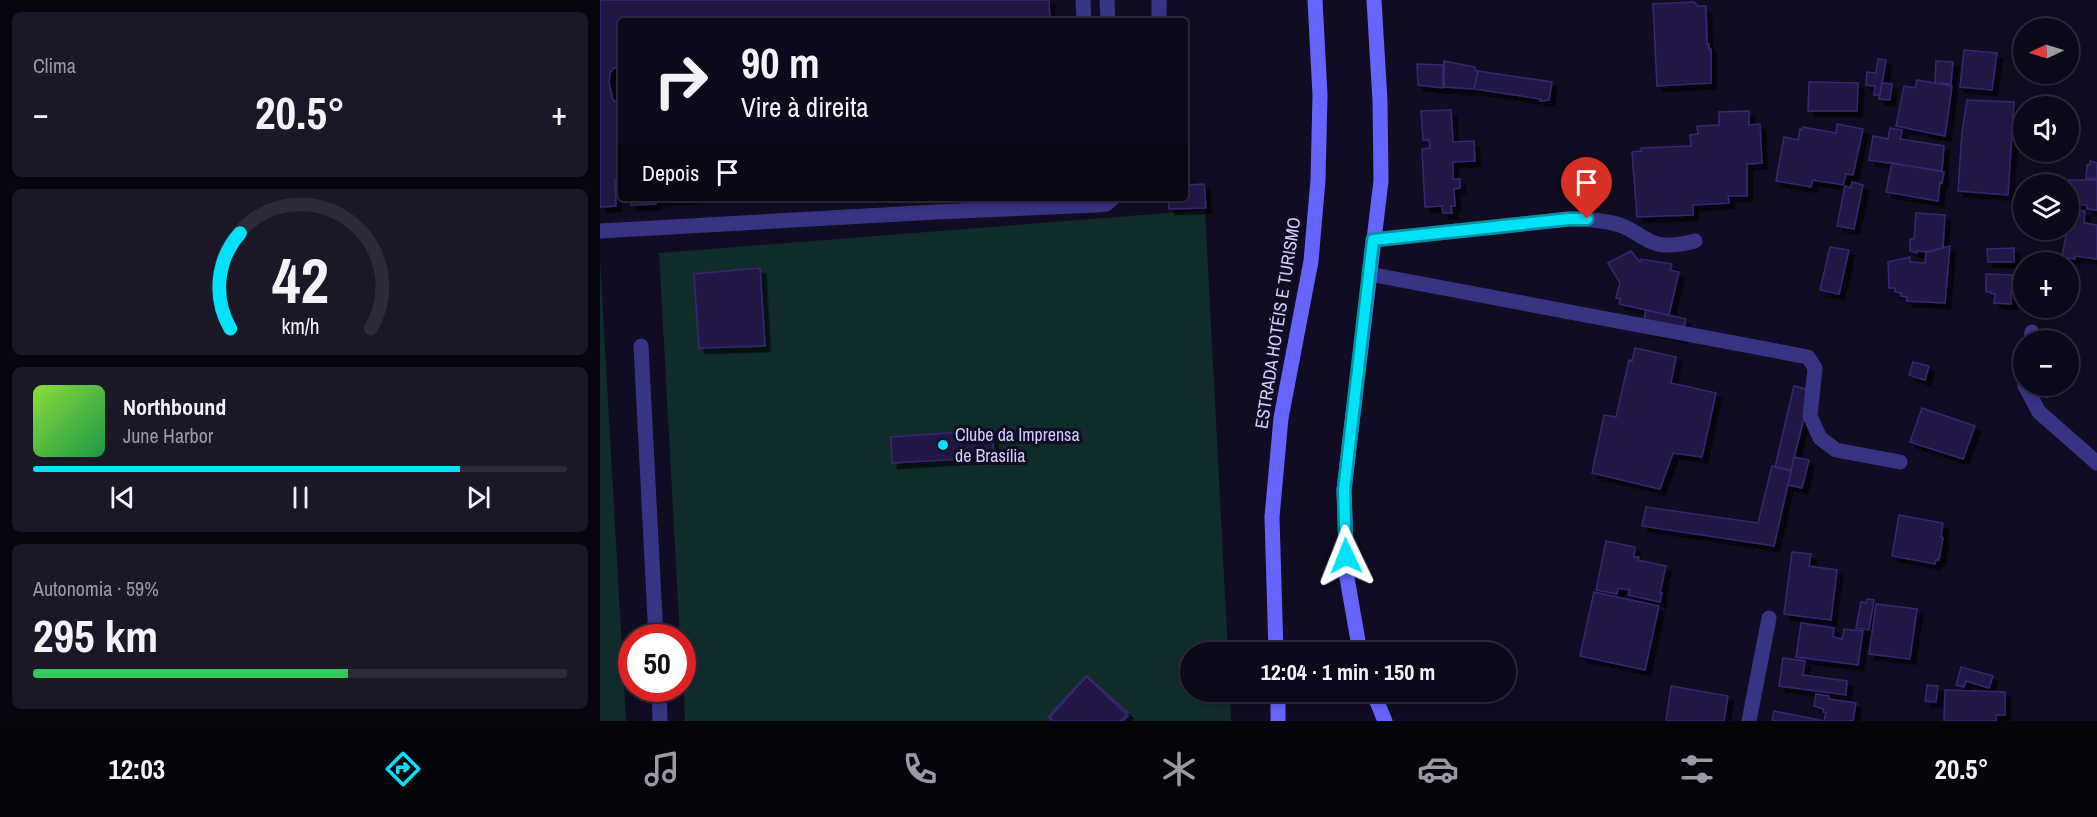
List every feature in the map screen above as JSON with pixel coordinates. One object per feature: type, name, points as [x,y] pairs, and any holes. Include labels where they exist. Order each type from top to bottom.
[{"type":"main road","name":"ESTRADA HOTÉIS E TURISMO","points":[[1276,642],[1273,506],[1281,418],[1311,261],[1318,180],[1320,95],[1315,0]]},
{"type":"main road","points":[[1358,642],[1347,578],[1344,490],[1381,181],[1380,101],[1374,0]]},
{"type":"main road","points":[[1278,702],[1278,721]]},
{"type":"main road","points":[[1377,702],[1385,721]]},
{"type":"street","points":[[1083,0],[1084,18]]},
{"type":"street","points":[[1107,0],[1108,18]]},
{"type":"street","points":[[1159,0],[1159,18]]},
{"type":"street","points":[[600,231],[1096,202]]},
{"type":"street","points":[[1373,240],[1587,219],[1631,229],[1656,244],[1681,244],[1695,241]]},
{"type":"street","points":[[1369,274],[1808,357],[1815,368],[1810,416],[1820,438],[1836,450],[1900,462]]},
{"type":"street","points":[[641,346],[655,624]]},
{"type":"street","points":[[2030,396],[2039,412],[2097,463]]},
{"type":"street","points":[[1749,721],[1769,618]]},
{"type":"street","points":[[659,702],[660,721]]},
{"type":"green space","name":"Clube da Imprensa de Brasília","points":[[1205,210],[1227,642],[1180,642],[1180,702],[1230,702],[1231,721],[685,721],[684,702],[696,702],[696,624],[679,624],[659,253]]},
{"type":"green space","points":[[600,258],[621,624],[618,624],[618,702],[625,702],[626,721],[600,721]]},
{"type":"building","points":[[600,0],[1049,0],[1050,18],[618,18],[618,68],[614,68],[610,73],[609,83],[613,100],[618,102],[616,206],[600,207]]},
{"type":"building","points":[[1694,2],[1698,6],[1706,6],[1707,44],[1711,49],[1711,83],[1657,86],[1653,4]]},
{"type":"building","points":[[1964,50],[1997,53],[1992,90],[1960,87]]},
{"type":"building","points":[[1878,59],[1886,60],[1880,95],[1874,95],[1875,86],[1866,85],[1867,72],[1876,73]]},
{"type":"building","points":[[1444,61],[1475,67],[1478,71],[1474,89],[1444,87]]},
{"type":"building","points":[[1936,61],[1953,62],[1951,84],[1935,83]]},
{"type":"building","points":[[1417,64],[1443,65],[1443,88],[1418,85]]},
{"type":"building","points":[[1478,71],[1552,82],[1549,100],[1540,101],[1541,99],[1474,89]]},
{"type":"building","points":[[1917,80],[1952,86],[1945,136],[1896,126],[1904,86],[1915,88]]},
{"type":"building","points":[[1809,82],[1858,83],[1857,111],[1808,111]]},
{"type":"building","points":[[1882,83],[1892,84],[1890,100],[1879,99]]},
{"type":"building","points":[[1967,100],[2013,102],[2008,195],[1958,191],[1962,132]]},
{"type":"building","points":[[1451,110],[1453,142],[1474,141],[1475,161],[1453,162],[1453,179],[1460,179],[1460,188],[1454,189],[1455,206],[1451,206],[1452,213],[1443,213],[1442,206],[1425,207],[1422,149],[1430,148],[1429,140],[1423,140],[1421,111]]},
{"type":"building","points":[[1749,111],[1749,125],[1760,124],[1762,163],[1747,164],[1747,196],[1728,196],[1729,203],[1693,205],[1693,215],[1637,217],[1632,152],[1641,151],[1641,148],[1691,146],[1690,135],[1698,134],[1697,126],[1719,125],[1719,112]]},
{"type":"building","points":[[1837,124],[1863,129],[1853,175],[1846,174],[1843,185],[1813,180],[1811,187],[1776,181],[1784,137],[1798,140],[1800,129],[1802,130],[1803,127],[1836,133]]},
{"type":"building","points":[[1890,128],[1902,130],[1900,139],[1944,146],[1942,171],[1869,160],[1873,136],[1888,139]]},
{"type":"building","points":[[2090,161],[2097,163],[2097,179],[2086,178],[2087,165],[2090,165]]},
{"type":"building","points":[[1892,163],[1944,172],[1942,183],[1940,182],[1938,201],[1886,192]]},
{"type":"building","points":[[2079,180],[2097,180],[2097,210],[2087,209],[2087,205],[2079,205]]},
{"type":"building","points":[[1852,182],[1863,185],[1854,229],[1837,226],[1845,186],[1851,188]]},
{"type":"building","points":[[1204,184],[1206,208],[1169,209],[1168,201],[1188,201],[1188,185]]},
{"type":"building","points":[[631,201],[656,201],[656,204],[631,205]]},
{"type":"building","points":[[2079,210],[2085,211],[2084,223],[2097,225],[2097,259],[2079,257],[2079,252],[2063,252],[2065,240],[2079,240]]},
{"type":"building","points":[[1916,213],[1945,215],[1943,248],[1928,252],[1917,251],[1917,253],[1910,251],[1910,239],[1914,239]]},
{"type":"building","points":[[1950,246],[1945,303],[1907,301],[1907,297],[1895,292],[1895,288],[1889,288],[1888,262],[1910,257],[1910,262],[1925,263],[1926,252]]},
{"type":"building","points":[[1830,247],[1849,250],[1839,294],[1820,290]]},
{"type":"building","points":[[2014,248],[2013,262],[1988,262],[1987,249]]},
{"type":"building","points":[[1631,251],[1640,262],[1641,259],[1672,264],[1670,270],[1679,272],[1669,315],[1619,304],[1621,299],[1616,298],[1620,283],[1608,263]]},
{"type":"building","points":[[760,268],[765,346],[699,348],[694,274]]},
{"type":"building","points":[[1986,274],[2012,275],[2011,304],[1994,303],[1995,294],[1986,292]]},
{"type":"building","points":[[1646,310],[1686,319],[1682,338],[1642,329]]},
{"type":"building","points":[[1635,348],[1676,357],[1671,383],[1716,393],[1702,457],[1673,453],[1660,489],[1592,473],[1604,415],[1616,417],[1629,360],[1632,361]]},
{"type":"building","points":[[1913,362],[1929,366],[1925,380],[1909,375]]},
{"type":"building","points":[[1794,386],[1811,390],[1791,470],[1775,467]]},
{"type":"building","points":[[1922,408],[1975,426],[1963,459],[1910,442]]},
{"type":"building","points":[[992,430],[994,457],[892,463],[891,437]]},
{"type":"building","points":[[1794,457],[1809,460],[1802,488],[1788,485]]},
{"type":"building","points":[[1772,466],[1791,471],[1774,546],[1642,526],[1646,507],[1758,523]]},
{"type":"building","points":[[1899,515],[1943,523],[1939,560],[1936,560],[1935,564],[1892,556]]},
{"type":"building","points":[[1606,541],[1635,547],[1634,557],[1639,557],[1638,560],[1666,566],[1660,602],[1628,595],[1630,590],[1618,588],[1617,594],[1596,590]]},
{"type":"building","points":[[1792,552],[1811,554],[1809,566],[1837,570],[1831,620],[1784,614]]},
{"type":"building","points":[[1594,592],[1659,606],[1645,670],[1580,656]]},
{"type":"building","points":[[1867,599],[1874,600],[1869,630],[1856,628],[1861,602],[1866,603]]},
{"type":"building","points":[[1876,604],[1917,609],[1910,659],[1869,654]]},
{"type":"building","points":[[1801,623],[1834,628],[1833,637],[1842,639],[1844,629],[1863,631],[1858,665],[1796,657]]},
{"type":"building","points":[[1783,658],[1805,661],[1803,675],[1847,681],[1846,695],[1779,686]]},
{"type":"building","points":[[1961,667],[1993,676],[1989,688],[1966,681],[1964,687],[1956,685]]},
{"type":"building","points":[[1086,676],[1128,716],[1123,721],[1052,721],[1048,717]]},
{"type":"building","points":[[1087,676],[1128,713],[1120,721],[1054,721],[1050,717]]},
{"type":"building","points":[[1927,685],[1938,686],[1936,702],[1925,701]]},
{"type":"building","points":[[1671,686],[1728,696],[1724,721],[1666,721]]},
{"type":"building","points":[[1945,690],[2005,692],[2005,715],[1996,715],[1996,721],[1944,721]]},
{"type":"building","points":[[1816,694],[1829,696],[1829,699],[1856,703],[1853,721],[1824,721],[1826,713],[1823,709],[1814,706]]},
{"type":"building","points":[[1774,711],[1824,721],[1772,721]]},
{"type":"place","name":"Clube da Imprensa de Brasília","points":[[943,445]]},
{"type":"route","points":[[1346,556],[1344,490],[1373,240],[1587,219]]}]
